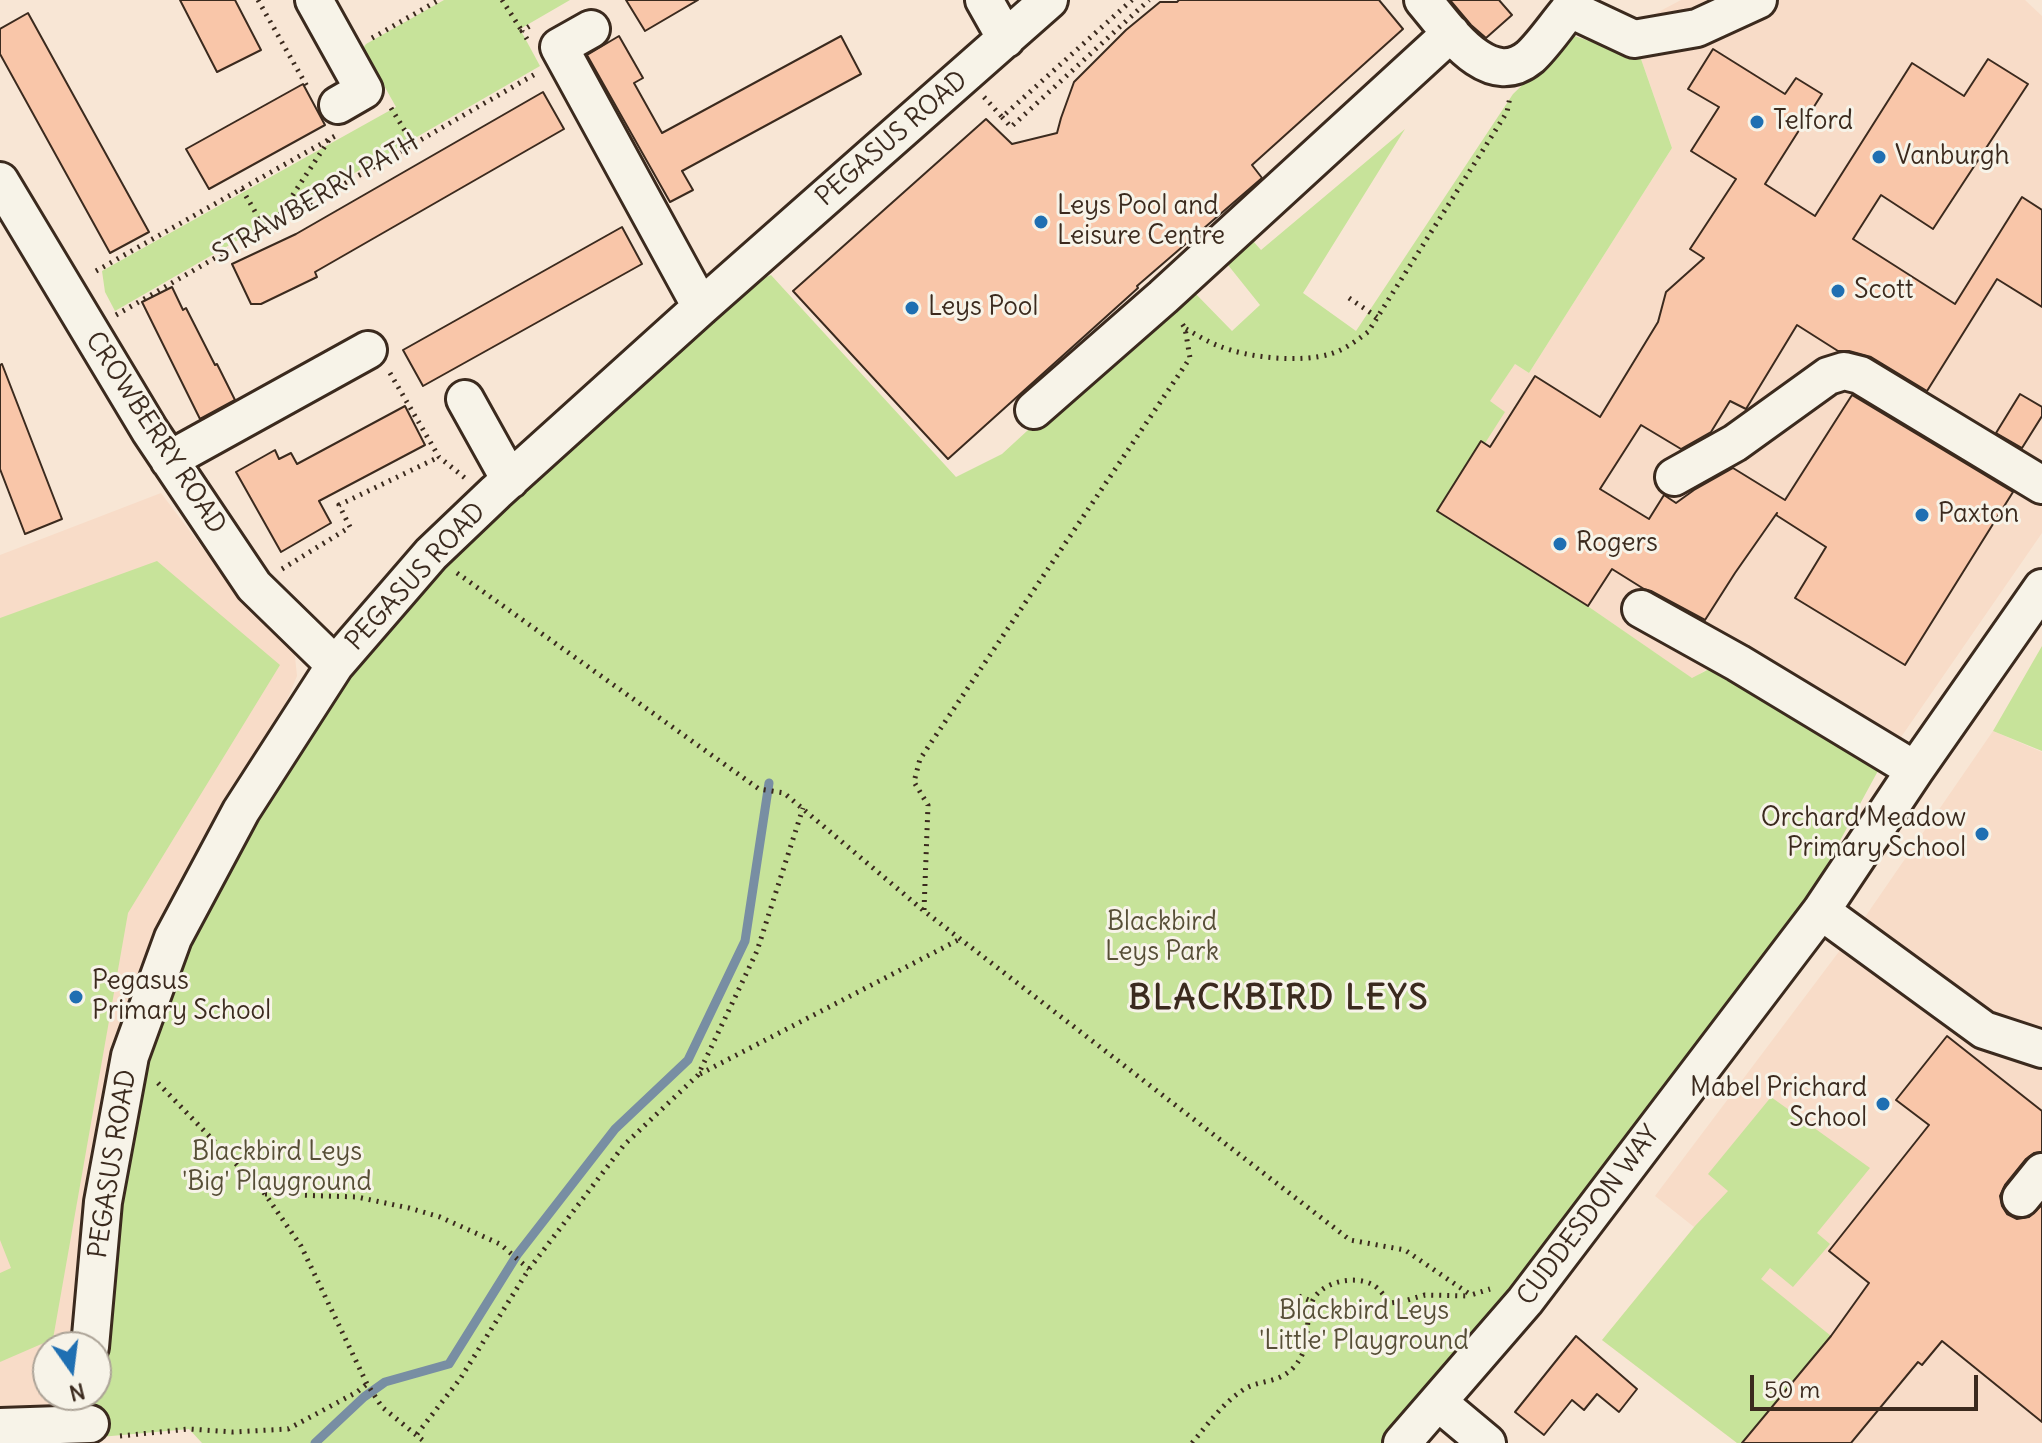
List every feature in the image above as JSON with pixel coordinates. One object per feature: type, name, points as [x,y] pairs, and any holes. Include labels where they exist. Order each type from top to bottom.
[{"type":"street","points":[[314,0],[364,90],[329,119]]},
{"type":"street","points":[[984,0],[1006,39]]},
{"type":"street","name":"PEGASUS ROAD","points":[[91,1331],[103,1202],[130,1056],[173,938],[241,811],[335,665],[431,554],[701,307],[1049,0]]},
{"type":"street","points":[[1423,0],[1471,55],[1493,66],[1514,66],[1529,57],[1571,4],[1634,39],[1697,28],[1758,0]]},
{"type":"street","points":[[591,29],[559,47],[701,307]]},
{"type":"street","points":[[1034,410],[1163,297],[1451,33]]},
{"type":"street","name":"CROWBERRY ROAD","points":[[0,181],[169,460],[254,586],[335,665]]},
{"type":"street","points":[[169,460],[368,350]]},
{"type":"street","points":[[1674,477],[1735,443],[1828,376],[1844,371],[1860,375],[2042,485]]},
{"type":"street","points":[[465,399],[501,489]]},
{"type":"street","name":"CUDDESDON WAY","points":[[1402,1443],[1525,1301],[1821,911],[2042,588]]},
{"type":"street","points":[[1641,609],[1738,663],[1915,770]]},
{"type":"street","points":[[1821,911],[1984,1030],[2042,1049]]},
{"type":"street","points":[[1438,1402],[1487,1443]]},
{"type":"street","points":[[0,1427],[89,1425]]},
{"type":"path","points":[[258,0],[329,119]]},
{"type":"path","points":[[371,39],[439,0]]},
{"type":"path","points":[[502,0],[522,31]]},
{"type":"path","points":[[1002,117],[1132,0]]},
{"type":"path","points":[[965,75],[1011,127],[1149,0]]},
{"type":"path","points":[[1185,328],[1220,347],[1255,357],[1291,359],[1329,355],[1368,332],[1507,112],[1514,66]]},
{"type":"path","name":"STRAWBERRY PATH","points":[[88,330],[544,69]]},
{"type":"path","points":[[96,271],[242,189],[329,119]]},
{"type":"path","points":[[275,223],[329,119]]},
{"type":"path","points":[[242,189],[265,229]]},
{"type":"path","points":[[924,911],[928,805],[914,782],[920,759],[1190,358],[1185,328],[1163,297]]},
{"type":"path","points":[[1349,298],[1377,317]]},
{"type":"path","points":[[368,350],[375,347],[439,457],[501,489]]},
{"type":"path","points":[[254,586],[350,527],[339,505],[439,457]]},
{"type":"path","points":[[431,554],[759,789],[784,793],[924,911],[1350,1240],[1405,1250],[1471,1295]]},
{"type":"path","points":[[698,1075],[757,951],[803,808]]},
{"type":"path","points":[[417,1434],[460,1379],[526,1267],[624,1145],[698,1075],[962,938]]},
{"type":"path","points":[[130,1056],[201,1125],[265,1194],[301,1246],[367,1384],[382,1407],[426,1443]]},
{"type":"path","points":[[265,1194],[357,1197],[409,1208],[440,1217],[500,1244],[526,1267]]},
{"type":"path","points":[[1192,1443],[1221,1409],[1245,1388],[1276,1380],[1294,1367],[1307,1346],[1311,1301],[1325,1287],[1348,1279],[1374,1285],[1390,1303],[1425,1295],[1471,1295],[1502,1285],[1525,1301]]},
{"type":"path","points":[[1299,1296],[1311,1301]]},
{"type":"path","points":[[89,1425],[233,1432],[288,1429],[367,1384]]},
{"type":"shaded area","points":[[1681,0],[2025,0],[2042,16],[2042,533],[1879,769],[1728,670],[1705,670],[1693,679],[1444,507],[1504,412],[1489,402],[1515,364],[1529,373],[1672,148],[1630,27]]},
{"type":"shaded area","name":"Pegasus Primary School","points":[[161,493],[245,604],[294,647],[297,676],[241,811],[95,1331],[32,1331],[32,1411],[90,1411],[90,1424],[0,1427],[0,555]]},
{"type":"shaded area","name":"Mabel Prichard School","points":[[1993,731],[2042,752],[2042,1443],[1737,1443],[1602,1340],[1694,1227],[1655,1196],[1865,917]]},
{"type":"green space","points":[[444,0],[570,0],[520,29],[540,66],[115,311],[105,292],[102,271],[396,107],[363,48]]},
{"type":"green space","name":"Blackbird Leys Park","points":[[1569,34],[1641,59],[1672,148],[1529,373],[1515,364],[1490,401],[1505,412],[1444,507],[1692,678],[1713,667],[1728,670],[1879,769],[1805,905],[1402,1443],[202,1443],[189,1429],[89,1438],[90,1411],[112,1411],[112,1331],[98,1331],[130,1056],[335,665],[701,307],[771,275],[956,477],[1002,454],[1178,292],[1192,290],[1232,331],[1260,305],[1228,265],[1226,253],[1246,233],[1261,250],[1405,129],[1303,293],[1356,331],[1513,94]]},
{"type":"green space","name":"Pegasus Primary School","points":[[157,561],[280,665],[128,913],[54,1331],[32,1331],[32,1348],[0,1362],[0,1273],[11,1268],[0,1240],[0,618]]},
{"type":"green space","points":[[2042,646],[2042,751],[1993,731]]},
{"type":"green space","points":[[1771,1097],[1870,1168],[1817,1233],[1830,1244],[1793,1287],[1770,1268],[1761,1279],[1831,1336],[1746,1439],[1737,1443],[1602,1340],[1695,1226],[1728,1191],[1708,1174]]},
{"type":"building","points":[[180,0],[235,0],[261,50],[217,72]]},
{"type":"building","points":[[626,0],[698,0],[645,31]]},
{"type":"building","name":"Leys Pool and Leisure Centre","points":[[1379,0],[1403,29],[1252,165],[1262,178],[1137,286],[948,459],[793,291],[986,119],[1012,144],[1057,133],[1074,82],[1126,30],[1160,2]]},
{"type":"building","points":[[1450,0],[1499,0],[1512,15],[1486,38]]},
{"type":"building","points":[[28,13],[149,232],[110,253],[0,54],[0,29]]},
{"type":"building","points":[[619,36],[643,78],[634,83],[662,133],[841,36],[861,74],[682,171],[693,190],[670,202],[587,55]]},
{"type":"building","points":[[1713,49],[1785,94],[1796,78],[1822,94],[1765,184],[1815,216],[1912,63],[1964,96],[1988,59],[2028,84],[1933,229],[1881,195],[1853,239],[1955,304],[2022,197],[2042,210],[2042,307],[1997,279],[1927,391],[1871,357],[1838,351],[1797,325],[1746,409],[1730,401],[1711,432],[1681,449],[1641,425],[1600,489],[1649,519],[1664,495],[1676,503],[1733,468],[1785,500],[1852,395],[2013,492],[1905,665],[1795,598],[1826,547],[1777,513],[1705,620],[1612,569],[1588,606],[1437,511],[1481,441],[1490,447],[1535,376],[1600,417],[1658,322],[1666,292],[1704,258],[1690,249],[1736,179],[1691,151],[1719,107],[1688,89]]},
{"type":"building","points":[[303,84],[325,125],[209,189],[186,149]]},
{"type":"building","points":[[543,92],[564,129],[315,272],[317,277],[261,304],[251,304],[232,264],[296,234]]},
{"type":"building","points":[[622,227],[642,264],[423,386],[403,350]]},
{"type":"building","points":[[172,287],[235,400],[200,419],[142,302]]},
{"type":"building","points":[[2,364],[62,519],[25,534],[0,469]]},
{"type":"building","points":[[2020,394],[2042,407],[2042,416],[2022,448],[1996,433]]},
{"type":"building","points":[[405,406],[425,445],[319,501],[331,523],[281,552],[236,472],[275,450],[279,459],[291,453],[297,464]]},
{"type":"building","name":"Mabel Prichard School","points":[[1947,1036],[2042,1111],[2042,1152],[2026,1159],[2000,1196],[2007,1214],[2017,1219],[2029,1217],[2042,1205],[2042,1422],[1942,1341],[1922,1365],[1918,1362],[1851,1443],[1742,1443],[1831,1336],[1869,1283],[1829,1251],[1929,1125],[1896,1100]]},
{"type":"building","points":[[1576,1336],[1637,1389],[1619,1412],[1597,1394],[1584,1410],[1572,1400],[1544,1435],[1515,1412]]},
{"type":"waterway","points":[[315,1443],[364,1397],[385,1382],[449,1364],[517,1255],[615,1129],[688,1060],[745,941],[769,783]]},
{"type":"place","name":"Telford","points":[[1757,122]]},
{"type":"place","name":"Vanburgh","points":[[1879,157]]},
{"type":"place","name":"Leys Pool and Leisure Centre","points":[[1041,222]]},
{"type":"place","name":"Scott","points":[[1838,291]]},
{"type":"place","name":"Leys Pool","points":[[912,308]]},
{"type":"place","name":"Paxton","points":[[1922,515]]},
{"type":"place","name":"Rogers","points":[[1560,544]]},
{"type":"place","name":"Orchard Meadow Primary School","points":[[1982,834]]},
{"type":"place","name":"Pegasus Primary School","points":[[76,997]]},
{"type":"place","name":"Mabel Prichard School","points":[[1883,1104]]},
{"type":"district","name":"BLACKBIRD LEYS","points":[[1279,999]]},
{"type":"park label","name":"Blackbird Leys 'Big' Playground","points":[[277,1168]]},
{"type":"park label","name":"Blackbird Leys 'Little' Playground","points":[[1364,1327]]}]
